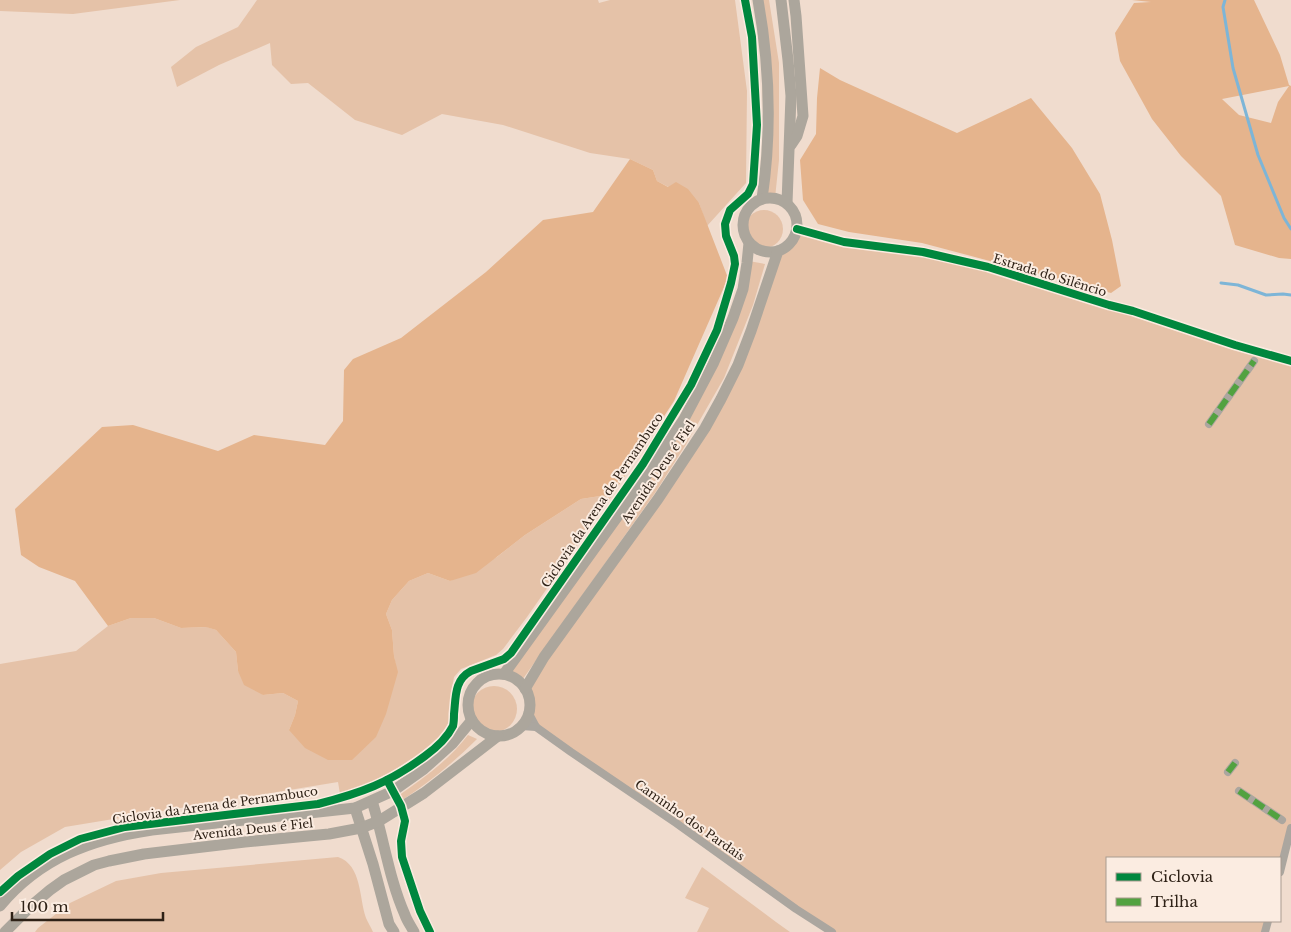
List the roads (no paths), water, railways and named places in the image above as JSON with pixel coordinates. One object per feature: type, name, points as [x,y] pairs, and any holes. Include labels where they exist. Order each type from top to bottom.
[{"type":"main road","points":[[758,0],[767,63],[768,103],[767,156],[762,198]]},
{"type":"main road","points":[[781,0],[791,96],[787,203]]},
{"type":"main road","points":[[790,146],[797,136],[803,116],[794,0]]},
{"type":"main road","points":[[771,197],[787,203],[793,210],[797,229],[790,244],[778,251],[770,252],[755,248],[744,235],[742,226],[748,209],[762,198],[771,197]]},
{"type":"main road","name":"Avenida Deus é Fiel","points":[[504,674],[638,488],[684,419],[713,364],[733,318],[743,289],[749,243]]},
{"type":"main road","name":"Avenida Deus é Fiel","points":[[525,688],[544,657],[658,499],[722,399],[751,331],[778,251]]},
{"type":"main road","points":[[504,674],[512,677],[525,688],[528,698],[528,712],[526,720],[515,731],[507,735],[490,735],[476,726],[469,712],[468,703],[474,687],[480,681],[487,676],[504,674]]},
{"type":"main road","name":"Avenida Deus é Fiel","points":[[0,906],[24,881],[45,866],[64,855],[99,841],[124,834],[355,808],[393,791],[424,769],[452,744],[472,720]]},
{"type":"main road","name":"Avenida Deus é Fiel","points":[[5,932],[50,890],[64,880],[94,865],[144,854],[329,834],[361,828],[378,821],[424,794],[498,736]]},
{"type":"main road","points":[[372,801],[395,887],[405,915],[414,932]]},
{"type":"main road","points":[[355,808],[391,929]]},
{"type":"main road","points":[[15,932],[31,906]]},
{"type":"street","name":"Estrada do Silêncio","points":[[797,229],[844,242],[923,252],[988,267],[1291,362]]},
{"type":"street","points":[[1209,424],[1254,362]]},
{"type":"street","name":"Caminho dos Pardais","points":[[528,712],[536,727],[676,823],[796,909],[832,932]]},
{"type":"street","points":[[521,726],[536,727]]},
{"type":"street","points":[[1228,772],[1235,762]]},
{"type":"street","points":[[1239,791],[1282,820]]},
{"type":"street","points":[[1281,868],[1291,828]]},
{"type":"waterway","points":[[1225,0],[1223,7],[1233,68],[1258,155],[1284,218],[1291,229]]},
{"type":"waterway","points":[[1221,283],[1238,285],[1266,295],[1291,295]]}]
